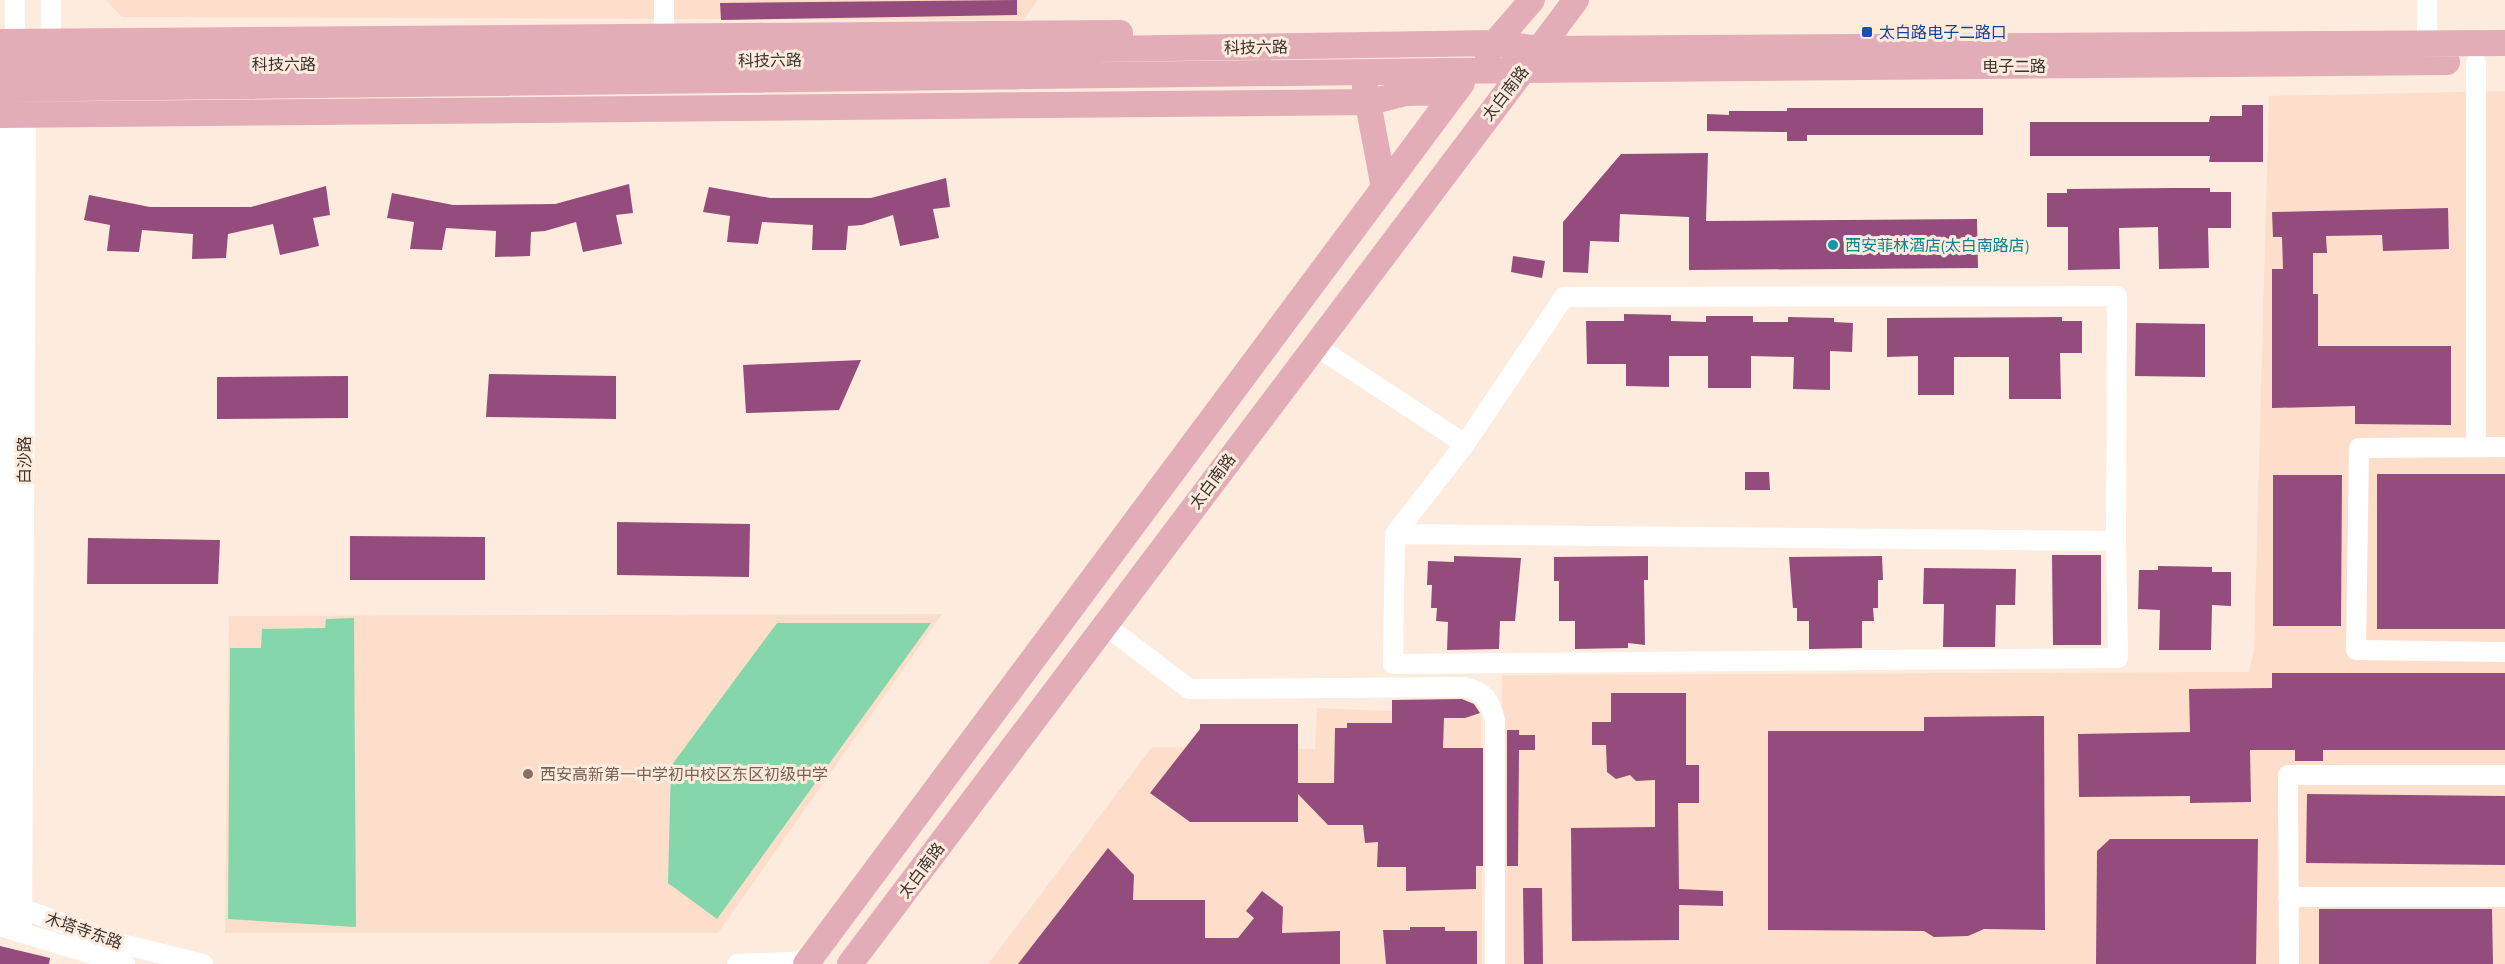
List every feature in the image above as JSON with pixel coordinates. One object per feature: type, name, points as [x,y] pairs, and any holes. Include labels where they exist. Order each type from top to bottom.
[{"type":"main road","points":[[808,962],[1455,92],[1532,0]]},
{"type":"main road","name":"太白南路","points":[[850,964],[1576,0]]},
{"type":"main road","name":"科技六路","points":[[9,83],[665,60],[1003,58],[1101,50],[1502,36],[1539,50]]},
{"type":"main road","name":"电子二路","points":[[1522,70],[2427,54],[2505,44]]},
{"type":"main road","name":"电子二路","points":[[1539,50],[2427,54],[2476,62],[2505,61]]},
{"type":"main road","name":"科技六路","points":[[9,83],[51,54],[665,60],[1361,72],[1522,70]]},
{"type":"main road","points":[[1361,72],[1370,102],[1384,188]]},
{"type":"main road","points":[[9,83],[1370,102],[1406,93],[1455,92]]},
{"type":"street","name":"白沙路","points":[[5,921],[2,549],[9,83],[15,0]]},
{"type":"street","points":[[51,0],[51,54]]},
{"type":"street","points":[[664,0],[665,60]]},
{"type":"street","points":[[2427,0],[2427,54]]},
{"type":"street","points":[[2476,62],[2476,447]]},
{"type":"street","name":"白沙路","points":[[9,83],[23,909]]},
{"type":"street","points":[[2117,296],[2118,658],[1393,664],[1395,534],[1465,444],[1564,297],[2117,296]]},
{"type":"street","points":[[1314,345],[1465,444]]},
{"type":"street","points":[[2505,447],[2359,448],[2356,650],[2505,652]]},
{"type":"street","points":[[1395,534],[2116,541]]},
{"type":"street","points":[[1105,625],[1189,689],[1464,687],[1478,690],[1491,701],[1495,720],[1495,964]]},
{"type":"street","points":[[2289,964],[2288,775],[2505,776]]},
{"type":"street","points":[[2288,897],[2505,897]]},
{"type":"street","name":"木塔寺东路","points":[[5,921],[23,909],[118,943],[202,964]]},
{"type":"street","name":"木塔寺东路","points":[[5,921],[126,964]]},
{"type":"street","points":[[737,964],[808,962]]},
{"type":"shaded area","points":[[106,0],[1038,0],[1023,20],[122,17]]},
{"type":"shaded area","points":[[2505,91],[2505,964],[1502,964],[1502,675],[2249,672],[2254,650],[2269,96]]},
{"type":"shaded area","name":"西安高新第一中学初中校区东区初级中学","points":[[942,614],[718,933],[225,933],[229,616]]},
{"type":"shaded area","points":[[1317,708],[1481,715],[1482,964],[988,964],[1152,747],[1315,749]]},
{"type":"green space","points":[[354,618],[356,927],[228,919],[230,648],[261,648],[262,629],[325,628],[326,619]]},
{"type":"green space","points":[[777,623],[931,623],[717,919],[668,883],[671,766]]},
{"type":"building","points":[[1017,0],[1017,15],[721,20],[720,3]]},
{"type":"building","points":[[2242,105],[2263,105],[2263,162],[2209,162],[2210,156],[2030,156],[2030,122],[2209,122],[2210,116],[2242,116]]},
{"type":"building","points":[[1787,108],[1983,108],[1983,135],[1807,135],[1807,141],[1787,141],[1787,132],[1707,131],[1707,114],[1729,115],[1729,111],[1787,111]]},
{"type":"building","name":"西安菲林酒店(太白南路店)","points":[[1708,153],[1706,221],[1977,219],[1978,268],[1689,270],[1689,217],[1620,214],[1619,242],[1590,241],[1588,273],[1563,272],[1563,222],[1621,154]]},
{"type":"building","points":[[946,178],[950,207],[933,209],[939,238],[900,246],[893,215],[862,225],[848,226],[846,250],[812,250],[813,225],[762,222],[758,244],[727,242],[730,216],[703,212],[709,187],[770,198],[871,198]]},
{"type":"building","points":[[629,184],[633,213],[616,215],[622,244],[583,252],[576,222],[545,231],[531,232],[530,256],[495,257],[496,231],[446,228],[442,250],[410,249],[414,222],[387,218],[392,193],[453,205],[555,204]]},
{"type":"building","points":[[326,186],[330,215],[313,218],[319,246],[280,255],[273,224],[228,234],[226,258],[192,259],[193,234],[142,230],[139,252],[107,251],[110,225],[84,220],[89,195],[150,207],[251,207]]},
{"type":"building","points":[[2210,188],[2210,192],[2231,192],[2231,228],[2208,228],[2209,268],[2159,269],[2158,227],[2119,228],[2120,269],[2068,270],[2068,227],[2047,227],[2047,193],[2067,193],[2067,189]]},
{"type":"building","points":[[2448,208],[2449,249],[2383,251],[2382,235],[2326,236],[2327,253],[2313,253],[2313,294],[2318,294],[2318,346],[2451,346],[2451,425],[2355,424],[2355,406],[2272,408],[2272,269],[2283,269],[2282,237],[2273,237],[2272,212]]},
{"type":"building","points":[[1513,256],[1545,261],[1542,278],[1511,272]]},
{"type":"building","points":[[1624,314],[1671,315],[1671,321],[1706,322],[1706,316],[1753,316],[1753,322],[1788,322],[1788,317],[1834,318],[1834,322],[1853,323],[1852,352],[1830,351],[1830,390],[1793,389],[1794,357],[1751,356],[1751,388],[1708,388],[1708,356],[1669,356],[1669,387],[1626,386],[1626,364],[1587,364],[1586,321],[1624,321]]},
{"type":"building","points":[[2062,317],[2062,321],[2082,321],[2082,353],[2060,353],[2061,399],[2009,399],[2009,357],[1954,357],[1954,395],[1918,395],[1918,356],[1887,357],[1887,318]]},
{"type":"building","points":[[2136,323],[2205,324],[2205,377],[2135,376]]},
{"type":"building","points":[[861,360],[839,410],[746,413],[743,365]]},
{"type":"building","points":[[489,374],[616,376],[616,419],[486,417]]},
{"type":"building","points":[[348,376],[348,418],[217,419],[217,377]]},
{"type":"building","points":[[1745,472],[1769,472],[1770,490],[1745,490]]},
{"type":"building","points":[[2377,474],[2505,474],[2505,629],[2377,629]]},
{"type":"building","points":[[2273,475],[2342,475],[2341,626],[2273,626]]},
{"type":"building","points":[[617,522],[750,524],[749,577],[617,575]]},
{"type":"building","points":[[350,536],[485,537],[485,580],[350,580]]},
{"type":"building","points":[[88,538],[220,540],[218,584],[87,584]]},
{"type":"building","points":[[2052,555],[2101,555],[2101,645],[2053,645]]},
{"type":"building","points":[[1454,556],[1521,558],[1515,621],[1500,621],[1499,649],[1447,650],[1448,622],[1436,621],[1437,608],[1431,608],[1432,585],[1427,585],[1428,561],[1454,562]]},
{"type":"building","points":[[1648,556],[1648,580],[1644,580],[1645,645],[1628,643],[1628,648],[1575,649],[1575,621],[1559,621],[1559,581],[1554,581],[1554,557]]},
{"type":"building","points":[[1882,556],[1883,580],[1878,580],[1878,608],[1873,608],[1874,621],[1862,621],[1862,648],[1809,649],[1809,621],[1797,621],[1797,608],[1793,608],[1789,557]]},
{"type":"building","points":[[2158,566],[2212,567],[2212,572],[2231,572],[2231,606],[2212,605],[2211,650],[2159,650],[2160,610],[2138,609],[2139,570],[2158,570]]},
{"type":"building","points":[[1924,568],[2016,569],[2015,605],[1996,605],[1995,647],[1943,647],[1944,604],[1923,604]]},
{"type":"building","points":[[2272,673],[2505,673],[2505,750],[2323,750],[2323,761],[2295,761],[2295,750],[2250,750],[2251,802],[2190,803],[2190,796],[2079,797],[2078,734],[2190,732],[2189,689],[2272,688]]},
{"type":"building","points":[[1611,693],[1686,693],[1686,765],[1699,765],[1699,803],[1678,803],[1679,889],[1723,891],[1723,906],[1679,905],[1679,940],[1572,941],[1571,828],[1655,827],[1655,780],[1636,781],[1630,775],[1616,779],[1607,772],[1606,745],[1592,745],[1592,722],[1611,722]]},
{"type":"building","points":[[1462,699],[1474,704],[1480,713],[1465,718],[1444,718],[1443,748],[1483,748],[1483,866],[1476,866],[1476,889],[1406,891],[1406,867],[1377,867],[1378,842],[1365,843],[1363,825],[1328,825],[1298,794],[1298,822],[1190,822],[1150,793],[1200,729],[1200,724],[1298,724],[1298,783],[1334,783],[1335,728],[1347,728],[1347,723],[1392,723],[1392,700]]},
{"type":"building","points":[[2044,716],[2045,930],[1984,929],[1968,936],[1934,937],[1924,931],[1768,930],[1768,731],[1924,731],[1924,717]]},
{"type":"building","points":[[1507,730],[1519,730],[1519,735],[1535,735],[1535,750],[1519,750],[1518,866],[1507,866]]},
{"type":"building","points":[[2307,794],[2505,796],[2505,865],[2306,863]]},
{"type":"building","points":[[2110,839],[2258,839],[2256,964],[2096,964],[2097,851]]},
{"type":"building","points":[[1108,848],[1134,875],[1133,900],[1205,900],[1205,938],[1238,938],[1254,918],[1246,911],[1262,891],[1283,907],[1282,933],[1340,931],[1340,964],[1018,964]]},
{"type":"building","points":[[1523,888],[1542,888],[1543,964],[1524,964]]},
{"type":"building","points":[[2319,909],[2492,909],[2493,964],[2319,964]]},
{"type":"building","points":[[1410,927],[1445,927],[1445,931],[1477,931],[1477,964],[1386,964],[1383,930],[1410,930]]},
{"type":"building","points":[[0,946],[50,958],[49,964],[0,964]]},
{"type":"place","name":"太白路电子二路口","points":[[1867,32]]},
{"type":"place","name":"西安菲林酒店(太白南路店)","points":[[1833,245]]},
{"type":"place","name":"西安高新第一中学初中校区东区初级中学","points":[[528,774]]}]
